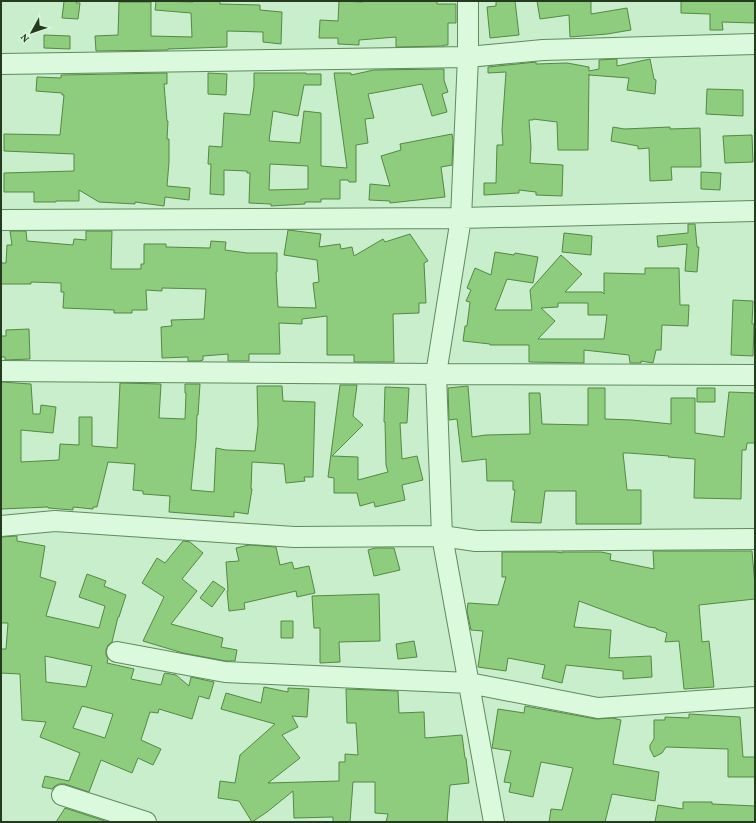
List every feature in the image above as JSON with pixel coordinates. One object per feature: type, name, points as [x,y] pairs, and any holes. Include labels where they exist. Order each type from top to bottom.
[{"type":"street","points":[[468,1],[468,57],[461,218],[436,374],[442,536],[494,822]]},
{"type":"street","points":[[1,64],[468,57],[543,50],[755,44]]},
{"type":"street","points":[[1,220],[461,218],[755,211]]},
{"type":"street","points":[[1,371],[755,375]]},
{"type":"street","points":[[1,526],[55,521],[294,537],[442,536],[476,541],[755,539]]},
{"type":"street","points":[[117,652],[226,672],[469,683],[598,708],[755,697]]},
{"type":"street","points":[[62,795],[124,819],[146,822]]},
{"type":"building","points":[[64,1],[77,1],[76,3],[80,3],[78,19],[62,18]]},
{"type":"building","points":[[156,1],[220,1],[220,4],[260,5],[260,10],[282,12],[281,44],[263,42],[263,32],[227,31],[227,47],[96,51],[95,36],[118,35],[119,2],[151,2],[151,36],[192,37],[191,13],[155,10]]},
{"type":"building","points":[[339,1],[437,1],[437,4],[456,4],[456,23],[448,23],[448,45],[444,46],[396,47],[396,37],[359,40],[359,45],[338,44],[338,38],[319,38],[320,20],[338,21]]},
{"type":"building","points":[[496,1],[515,1],[519,35],[490,38],[487,7],[496,6]]},
{"type":"building","points":[[537,1],[591,1],[591,14],[627,8],[631,30],[607,34],[570,37],[569,15],[540,19]]},
{"type":"building","points":[[681,1],[755,1],[755,23],[722,22],[723,30],[710,30],[710,14],[681,13]]},
{"type":"building","points":[[44,35],[70,36],[70,49],[44,48]]},
{"type":"building","points":[[617,59],[617,66],[650,59],[654,79],[656,80],[655,94],[627,90],[629,78],[589,74],[588,150],[558,150],[557,122],[533,119],[529,120],[531,147],[530,163],[563,165],[562,196],[536,195],[536,192],[519,190],[519,193],[484,195],[484,183],[496,183],[497,145],[503,145],[502,130],[506,72],[488,73],[488,67],[536,62],[536,64],[567,63],[589,67],[589,71],[599,69],[599,60]]},
{"type":"building","points":[[444,69],[444,80],[448,92],[442,94],[447,112],[432,116],[422,84],[368,94],[374,118],[365,119],[368,143],[356,145],[356,182],[340,180],[340,199],[321,199],[321,202],[305,202],[305,204],[271,206],[271,204],[249,203],[250,173],[247,173],[247,171],[224,170],[224,195],[210,194],[211,164],[208,164],[209,146],[222,147],[224,113],[250,115],[254,86],[254,73],[321,74],[321,85],[304,85],[298,116],[273,111],[269,141],[300,143],[304,111],[321,113],[321,166],[347,168],[334,73],[351,73],[351,75],[374,70]],"holes":[[[270,164],[308,166],[308,189],[269,190]]]},
{"type":"building","points":[[167,73],[167,84],[164,84],[168,121],[167,139],[169,139],[167,186],[190,188],[189,200],[165,197],[164,206],[135,202],[135,204],[99,202],[79,190],[79,201],[34,202],[34,192],[4,192],[4,173],[74,171],[74,154],[4,151],[4,134],[60,135],[64,95],[62,95],[62,93],[36,91],[37,77],[61,78],[61,75]]},
{"type":"building","points":[[208,73],[227,74],[226,95],[208,94]]},
{"type":"building","points":[[707,89],[743,90],[743,116],[706,114]]},
{"type":"building","points":[[613,127],[624,129],[670,127],[670,129],[700,128],[701,167],[671,167],[672,180],[650,181],[649,148],[638,149],[638,146],[611,141]]},
{"type":"building","points":[[452,134],[452,165],[441,167],[445,197],[390,203],[390,201],[369,200],[370,184],[390,186],[381,156],[401,150],[400,144]]},
{"type":"building","points":[[752,135],[753,162],[725,163],[723,136]]},
{"type":"building","points":[[701,172],[721,173],[720,190],[701,189]]},
{"type":"building","points":[[688,224],[695,224],[697,247],[699,247],[697,272],[685,271],[687,244],[658,247],[657,236],[688,233]]},
{"type":"building","points":[[288,230],[321,234],[319,247],[340,244],[341,249],[352,247],[354,256],[383,239],[385,242],[410,234],[428,261],[424,263],[426,303],[419,303],[419,313],[393,314],[394,362],[354,362],[354,355],[327,355],[327,316],[302,319],[302,324],[279,323],[280,354],[249,354],[249,361],[228,361],[228,354],[203,356],[203,360],[200,361],[188,361],[188,357],[162,358],[161,327],[172,326],[171,320],[204,319],[206,289],[162,288],[162,291],[146,290],[147,310],[132,310],[132,313],[114,313],[114,310],[63,308],[64,292],[61,292],[61,283],[31,282],[31,284],[1,284],[1,263],[6,263],[7,245],[12,245],[10,231],[26,231],[27,241],[73,245],[74,239],[86,240],[86,231],[112,231],[111,269],[141,269],[141,264],[144,264],[144,244],[166,244],[166,247],[210,248],[211,241],[226,242],[225,250],[247,253],[277,253],[276,272],[278,307],[316,308],[313,283],[319,282],[317,260],[284,255]]},
{"type":"building","points":[[564,233],[592,236],[591,255],[562,252]]},
{"type":"building","points":[[495,252],[514,255],[515,253],[538,257],[533,283],[507,279],[495,310],[532,310],[530,290],[561,255],[582,274],[565,292],[602,292],[604,294],[604,273],[645,274],[645,268],[679,268],[680,305],[689,305],[688,326],[662,325],[661,350],[656,350],[653,363],[641,361],[641,363],[630,363],[629,355],[584,350],[584,363],[529,362],[529,345],[490,345],[463,341],[465,326],[467,326],[470,302],[466,301],[471,290],[467,288],[475,268],[491,275]],"holes":[[[558,303],[588,303],[588,315],[607,315],[604,339],[538,339],[555,321],[541,308],[558,307]]]},
{"type":"building","points":[[733,300],[753,301],[753,356],[731,355]]},
{"type":"building","points":[[29,329],[30,359],[5,360],[5,357],[1,357],[1,336],[6,336],[6,330]]},
{"type":"building","points":[[1,382],[31,384],[33,414],[40,414],[41,405],[56,407],[53,433],[21,430],[21,462],[59,460],[60,444],[79,445],[79,417],[92,417],[92,446],[117,448],[120,383],[161,384],[159,418],[185,419],[185,384],[200,384],[191,490],[214,492],[216,448],[226,450],[255,451],[258,425],[257,386],[282,386],[283,401],[315,402],[313,477],[304,477],[305,481],[286,483],[284,464],[252,462],[252,489],[248,514],[234,512],[234,517],[169,512],[170,496],[143,494],[143,491],[133,490],[135,464],[108,462],[97,507],[93,507],[93,509],[73,507],[73,510],[48,507],[1,509]]},
{"type":"building","points":[[340,385],[357,385],[353,416],[363,425],[332,456],[358,457],[358,480],[388,472],[386,465],[384,422],[385,387],[409,388],[407,423],[400,423],[402,459],[417,456],[423,480],[402,485],[405,500],[375,507],[374,502],[360,506],[357,493],[334,493],[334,478],[328,477]]},
{"type":"building","points":[[468,386],[472,437],[486,435],[530,434],[529,393],[540,393],[542,424],[588,425],[588,388],[605,388],[605,419],[671,424],[671,398],[695,398],[695,433],[724,437],[729,392],[755,393],[755,443],[747,443],[746,450],[742,450],[741,499],[694,498],[695,459],[623,453],[627,490],[641,490],[641,524],[576,524],[576,491],[545,491],[541,523],[511,522],[515,490],[513,490],[513,481],[487,481],[486,459],[462,462],[457,419],[449,420],[448,388]]},
{"type":"building","points":[[697,388],[715,388],[715,402],[697,402]]},
{"type":"building","points":[[17,536],[17,541],[45,546],[40,577],[56,582],[46,616],[99,628],[105,606],[79,597],[87,574],[106,581],[104,586],[126,595],[118,617],[112,642],[108,645],[106,650],[108,659],[107,663],[134,669],[131,679],[161,685],[165,673],[176,675],[189,686],[191,677],[214,682],[209,699],[199,696],[192,719],[159,709],[158,713],[150,712],[141,740],[161,749],[153,765],[138,758],[132,773],[101,760],[89,792],[65,784],[59,784],[52,789],[42,787],[45,776],[69,781],[80,753],[40,737],[46,722],[22,720],[20,674],[1,673],[1,649],[6,649],[8,623],[1,623],[1,537]],"holes":[[[45,656],[92,666],[86,687],[46,682]],[[82,706],[113,714],[105,738],[73,728]]]},
{"type":"building","points":[[183,541],[190,542],[203,553],[182,579],[197,591],[171,624],[223,638],[221,647],[237,650],[235,661],[226,661],[183,653],[143,641],[164,597],[142,583],[157,558],[165,563]]},
{"type":"building","points":[[249,545],[276,547],[280,565],[292,562],[294,569],[309,566],[315,593],[297,597],[296,591],[244,603],[245,609],[229,611],[226,562],[239,561],[236,548]]},
{"type":"building","points":[[375,548],[394,548],[400,570],[374,576],[368,550]]},
{"type":"building","points":[[653,551],[752,551],[755,599],[699,605],[702,642],[709,641],[714,687],[684,689],[679,641],[665,642],[667,633],[579,601],[574,627],[611,630],[609,658],[651,656],[652,677],[623,679],[623,671],[566,665],[562,683],[542,678],[545,665],[508,658],[506,671],[478,667],[483,631],[471,630],[467,611],[468,603],[498,605],[506,577],[502,577],[502,552],[601,552],[611,554],[610,560],[654,569]]},
{"type":"building","points":[[213,581],[225,589],[212,607],[200,598]]},
{"type":"building","points":[[379,594],[380,641],[339,642],[340,662],[320,663],[320,628],[314,628],[312,596]]},
{"type":"building","points":[[281,621],[293,621],[293,638],[281,638]]},
{"type":"building","points":[[414,641],[417,657],[398,659],[396,644]]},
{"type":"building","points":[[264,687],[288,692],[288,688],[309,689],[307,717],[292,716],[298,727],[282,735],[300,758],[268,783],[339,781],[339,762],[345,762],[345,754],[358,755],[356,723],[347,723],[346,689],[398,691],[399,713],[424,712],[425,738],[462,735],[469,783],[450,785],[447,822],[386,822],[388,814],[375,813],[375,782],[353,782],[350,822],[333,822],[333,817],[294,818],[293,791],[252,822],[239,801],[218,798],[220,781],[235,783],[240,755],[275,724],[221,709],[226,693],[261,703]]},
{"type":"building","points":[[525,706],[596,719],[613,718],[621,720],[613,764],[659,772],[655,801],[612,794],[605,822],[549,822],[551,809],[562,810],[573,768],[541,762],[533,797],[509,792],[511,783],[504,782],[511,751],[492,748],[498,709],[524,713]]},
{"type":"building","points":[[689,714],[740,717],[743,757],[755,757],[755,777],[728,777],[728,749],[666,747],[662,753],[654,757],[650,749],[650,745],[654,739],[654,720],[665,720],[665,717],[689,718]]},
{"type":"building","points":[[683,802],[712,802],[712,804],[755,806],[755,822],[655,822],[658,805],[683,809]]},
{"type":"building","points":[[65,808],[108,822],[56,822]]}]
